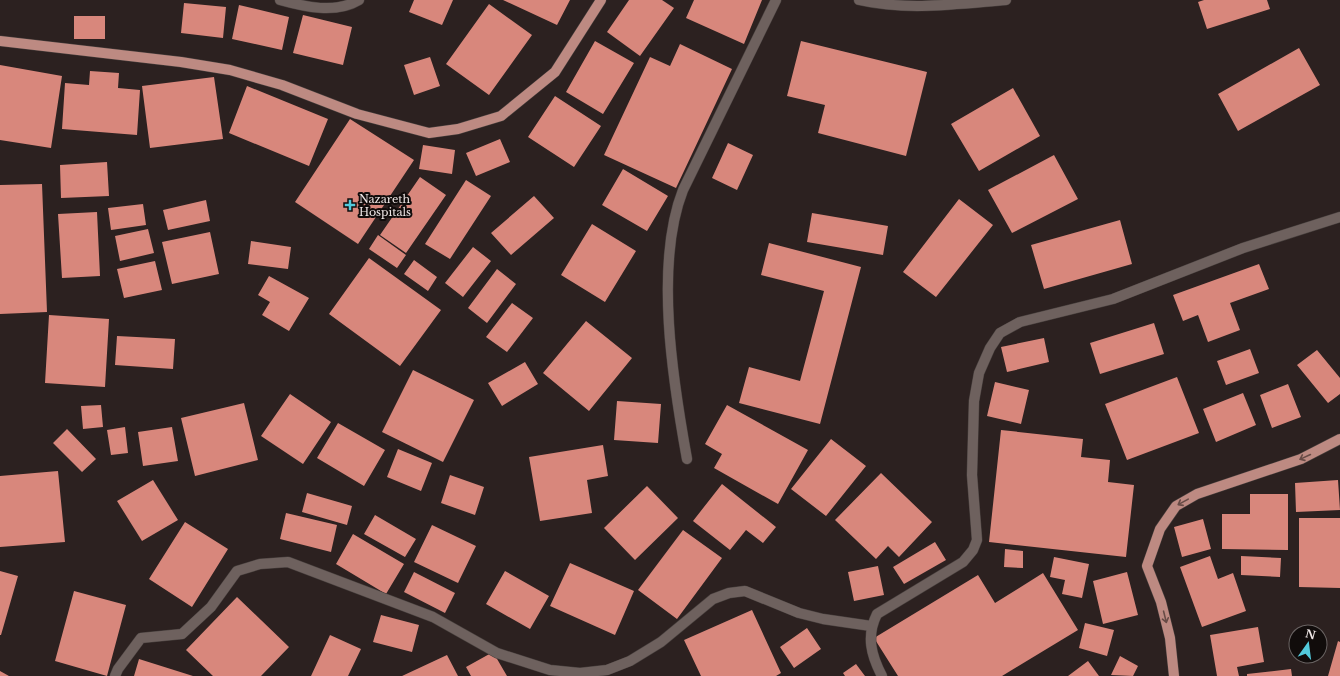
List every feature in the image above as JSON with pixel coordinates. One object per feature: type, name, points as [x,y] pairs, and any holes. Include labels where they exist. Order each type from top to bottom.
[{"type":"main road","points":[[0,41],[181,62],[230,70],[282,86],[357,114],[429,133],[458,129],[502,116],[555,72],[601,0]]},
{"type":"main road","points":[[1174,676],[1170,638],[1161,602],[1147,566],[1160,529],[1176,506],[1197,494],[1301,459],[1340,440]]},
{"type":"street","points":[[280,0],[305,7],[328,8],[351,5],[359,0]]},
{"type":"street","points":[[687,460],[675,394],[668,284],[675,211],[683,190],[776,0]]},
{"type":"street","points":[[859,0],[900,6],[945,6],[1006,0]]},
{"type":"street","points":[[882,676],[870,642],[871,626],[877,614],[963,562],[973,550],[977,540],[972,475],[974,400],[979,373],[990,348],[1000,332],[1020,322],[1113,299],[1242,248],[1340,217]]},
{"type":"street","points":[[115,676],[118,669],[141,638],[182,634],[211,607],[237,571],[260,564],[288,562],[434,617],[497,653],[550,670],[580,673],[607,670],[630,661],[661,642],[713,599],[729,593],[744,591],[799,613],[823,619],[871,626]]},
{"type":"building","points":[[414,0],[453,0],[442,25],[409,12]]},
{"type":"building","points":[[503,0],[570,0],[557,25]]},
{"type":"building","points":[[629,0],[662,0],[674,8],[640,56],[607,32]]},
{"type":"building","points":[[694,0],[762,0],[744,44],[686,18]]},
{"type":"building","points":[[1204,0],[1267,0],[1270,9],[1207,29],[1198,2]]},
{"type":"building","points":[[184,3],[226,7],[223,38],[181,33]]},
{"type":"building","points":[[489,4],[532,35],[489,95],[446,64]]},
{"type":"building","points":[[239,5],[289,17],[282,50],[232,39]]},
{"type":"building","points":[[303,15],[352,27],[343,65],[293,53]]},
{"type":"building","points":[[74,16],[105,16],[105,39],[74,39]]},
{"type":"building","points":[[595,41],[634,63],[603,114],[566,92]]},
{"type":"building","points":[[801,41],[927,72],[906,156],[818,133],[825,105],[787,96]]},
{"type":"building","points":[[680,44],[732,69],[676,188],[604,155],[650,57],[670,66]]},
{"type":"building","points":[[1299,48],[1320,85],[1238,131],[1218,94]]},
{"type":"building","points":[[430,57],[440,86],[414,95],[404,65]]},
{"type":"building","points":[[0,65],[62,76],[51,148],[0,140]]},
{"type":"building","points":[[90,71],[119,73],[118,88],[140,90],[137,135],[62,129],[65,83],[89,85]]},
{"type":"building","points":[[214,77],[223,139],[150,148],[142,86]]},
{"type":"building","points":[[247,86],[328,119],[309,166],[229,133]]},
{"type":"building","points":[[1013,88],[1040,136],[979,171],[951,124]]},
{"type":"building","points":[[555,96],[601,126],[574,167],[528,137]]},
{"type":"building","points":[[350,119],[414,160],[358,244],[295,202]]},
{"type":"building","points":[[500,139],[510,162],[476,176],[466,153]]},
{"type":"building","points":[[728,143],[753,155],[737,190],[712,178]]},
{"type":"building","points":[[423,145],[455,150],[452,174],[419,169]]},
{"type":"building","points":[[1054,155],[1078,199],[1012,233],[988,190]]},
{"type":"building","points":[[107,162],[109,196],[61,198],[60,165]]},
{"type":"building","points":[[623,169],[668,196],[647,231],[602,205]]},
{"type":"building","points":[[420,177],[446,195],[406,253],[380,235]]},
{"type":"building","points":[[466,180],[491,196],[450,259],[425,244]]},
{"type":"building","points":[[42,184],[47,312],[0,314],[0,185]]},
{"type":"building","points":[[534,196],[554,218],[511,255],[491,233]]},
{"type":"building","points":[[959,199],[993,225],[936,297],[903,272]]},
{"type":"building","points":[[206,200],[210,221],[168,230],[163,210]]},
{"type":"building","points":[[143,204],[146,225],[111,230],[108,208]]},
{"type":"building","points":[[97,212],[100,276],[62,278],[58,214]]},
{"type":"building","points":[[812,213],[888,226],[883,255],[807,242]]},
{"type":"building","points":[[1120,220],[1132,264],[1044,289],[1031,245]]},
{"type":"building","points":[[592,224],[636,251],[605,302],[561,275]]},
{"type":"building","points":[[148,229],[154,253],[120,261],[115,236]]},
{"type":"building","points":[[210,232],[219,274],[172,284],[162,242]]},
{"type":"building","points":[[378,235],[406,255],[397,268],[369,249]]},
{"type":"building","points":[[251,241],[291,247],[288,269],[248,264]]},
{"type":"building","points":[[769,243],[861,267],[820,424],[739,403],[749,367],[800,381],[824,291],[761,275]]},
{"type":"building","points":[[473,247],[491,261],[463,297],[445,283]]},
{"type":"building","points":[[369,258],[441,310],[400,366],[329,314]]},
{"type":"building","points":[[414,260],[437,277],[428,291],[404,274]]},
{"type":"building","points":[[155,261],[162,290],[124,298],[117,269]]},
{"type":"building","points":[[1259,264],[1269,289],[1230,303],[1240,330],[1208,342],[1198,315],[1183,321],[1173,295]]},
{"type":"building","points":[[497,269],[516,284],[487,323],[468,308]]},
{"type":"building","points":[[269,276],[309,298],[289,331],[262,315],[270,302],[258,295]]},
{"type":"building","points":[[512,303],[533,318],[507,352],[486,337]]},
{"type":"building","points":[[49,315],[109,319],[105,387],[45,383]]},
{"type":"building","points":[[586,321],[632,358],[589,411],[543,373]]},
{"type":"building","points":[[1154,323],[1164,354],[1100,374],[1090,343]]},
{"type":"building","points":[[117,336],[175,339],[173,369],[115,365]]},
{"type":"building","points":[[1044,338],[1049,362],[1007,372],[1001,347]]},
{"type":"building","points":[[1250,349],[1259,373],[1226,385],[1217,361]]},
{"type":"building","points":[[1317,350],[1340,378],[1340,394],[1328,403],[1297,365]]},
{"type":"building","points":[[525,362],[538,384],[502,406],[488,383]]},
{"type":"building","points":[[413,370],[474,400],[443,462],[382,432]]},
{"type":"building","points":[[1177,377],[1199,433],[1127,460],[1105,404]]},
{"type":"building","points":[[995,382],[1029,390],[1021,424],[987,416]]},
{"type":"building","points":[[1288,384],[1301,417],[1272,428],[1260,395]]},
{"type":"building","points":[[1243,393],[1256,425],[1216,442],[1203,409]]},
{"type":"building","points":[[290,394],[331,422],[303,464],[261,436]]},
{"type":"building","points":[[617,401],[661,404],[658,443],[614,440]]},
{"type":"building","points":[[244,403],[258,460],[195,476],[181,418]]},
{"type":"building","points":[[101,405],[103,427],[83,429],[81,406]]},
{"type":"building","points":[[727,405],[808,450],[778,504],[714,468],[722,454],[705,444]]},
{"type":"building","points":[[338,423],[385,450],[364,486],[317,458]]},
{"type":"building","points":[[125,427],[128,453],[111,455],[107,430]]},
{"type":"building","points":[[172,427],[178,461],[143,466],[138,432]]},
{"type":"building","points":[[67,429],[96,459],[82,472],[53,443]]},
{"type":"building","points":[[1001,430],[1083,439],[1081,457],[1110,460],[1108,482],[1134,485],[1126,557],[989,542]]},
{"type":"building","points":[[831,439],[866,466],[826,516],[791,489]]},
{"type":"building","points":[[603,445],[608,476],[587,480],[592,513],[540,521],[529,457]]},
{"type":"building","points":[[398,449],[432,463],[421,491],[387,477]]},
{"type":"building","points":[[58,471],[65,542],[0,547],[0,476]]},
{"type":"building","points":[[881,473],[932,522],[899,557],[888,546],[876,559],[835,520]]},
{"type":"building","points":[[450,475],[484,487],[475,515],[441,503]]},
{"type":"building","points":[[153,480],[178,520],[142,541],[117,501]]},
{"type":"building","points":[[1338,480],[1340,510],[1296,512],[1295,483]]},
{"type":"building","points":[[722,484],[776,527],[763,543],[746,530],[730,550],[693,521]]},
{"type":"building","points":[[647,486],[678,518],[635,560],[604,528]]},
{"type":"building","points":[[307,493],[352,506],[347,525],[302,512]]},
{"type":"building","points":[[1250,494],[1288,494],[1288,550],[1222,549],[1222,514],[1250,514]]},
{"type":"building","points":[[286,513],[337,525],[331,552],[280,539]]},
{"type":"building","points":[[375,515],[416,539],[405,557],[364,534]]},
{"type":"building","points":[[1299,518],[1340,518],[1340,588],[1299,587]]},
{"type":"building","points":[[1203,519],[1211,549],[1182,557],[1174,527]]},
{"type":"building","points":[[185,522],[228,549],[192,607],[149,579]]},
{"type":"building","points":[[432,525],[476,546],[458,583],[414,562]]},
{"type":"building","points":[[683,530],[722,558],[677,619],[638,590]]},
{"type":"building","points":[[353,534],[404,564],[386,594],[336,564]]},
{"type":"building","points":[[935,542],[946,560],[904,584],[893,567]]},
{"type":"building","points":[[1005,549],[1023,551],[1023,568],[1004,567]]},
{"type":"building","points":[[1210,556],[1218,579],[1233,573],[1246,611],[1202,627],[1180,567]]},
{"type":"building","points":[[1241,556],[1281,558],[1280,577],[1241,575]]},
{"type":"building","points":[[1054,557],[1089,564],[1082,598],[1062,594],[1065,580],[1050,577]]},
{"type":"building","points":[[570,563],[634,591],[615,635],[550,606]]},
{"type":"building","points":[[878,566],[884,595],[854,601],[848,572]]},
{"type":"building","points":[[0,571],[18,576],[1,635],[0,635]]},
{"type":"building","points":[[505,571],[549,596],[530,629],[486,604]]},
{"type":"building","points":[[414,572],[455,593],[445,613],[404,592]]},
{"type":"building","points":[[1127,572],[1138,615],[1103,624],[1093,581]]},
{"type":"building","points":[[1043,573],[1078,630],[1002,676],[898,676],[874,638],[978,575],[995,603]]},
{"type":"building","points":[[74,591],[126,605],[107,676],[55,661]]},
{"type":"building","points":[[237,597],[289,647],[261,676],[213,676],[186,650]]},
{"type":"building","points":[[752,610],[781,673],[776,676],[701,676],[684,640]]},
{"type":"building","points":[[381,615],[419,625],[412,652],[373,642]]},
{"type":"building","points":[[1085,623],[1114,630],[1107,656],[1079,648]]},
{"type":"building","points":[[1258,627],[1264,662],[1237,667],[1239,676],[1217,676],[1210,635]]},
{"type":"building","points":[[807,628],[821,649],[794,668],[780,647]]},
{"type":"building","points":[[330,635],[361,649],[348,676],[311,676]]},
{"type":"building","points":[[1338,641],[1340,642],[1340,676],[1328,676]]},
{"type":"building","points":[[493,652],[507,676],[471,676],[466,667]]},
{"type":"building","points":[[447,655],[458,676],[402,676]]},
{"type":"building","points":[[1120,656],[1138,666],[1133,676],[1111,675]]},
{"type":"building","points":[[139,659],[193,676],[134,676]]},
{"type":"building","points":[[1088,661],[1099,676],[1068,676]]},
{"type":"building","points":[[856,664],[865,676],[845,676],[843,673]]},
{"type":"building","points":[[1291,669],[1292,676],[1247,676],[1247,674]]},
{"type":"building","points":[[0,671],[9,676],[0,676]]},
{"type":"place","name":"Nazareth Hospitals","points":[[350,205]]}]
